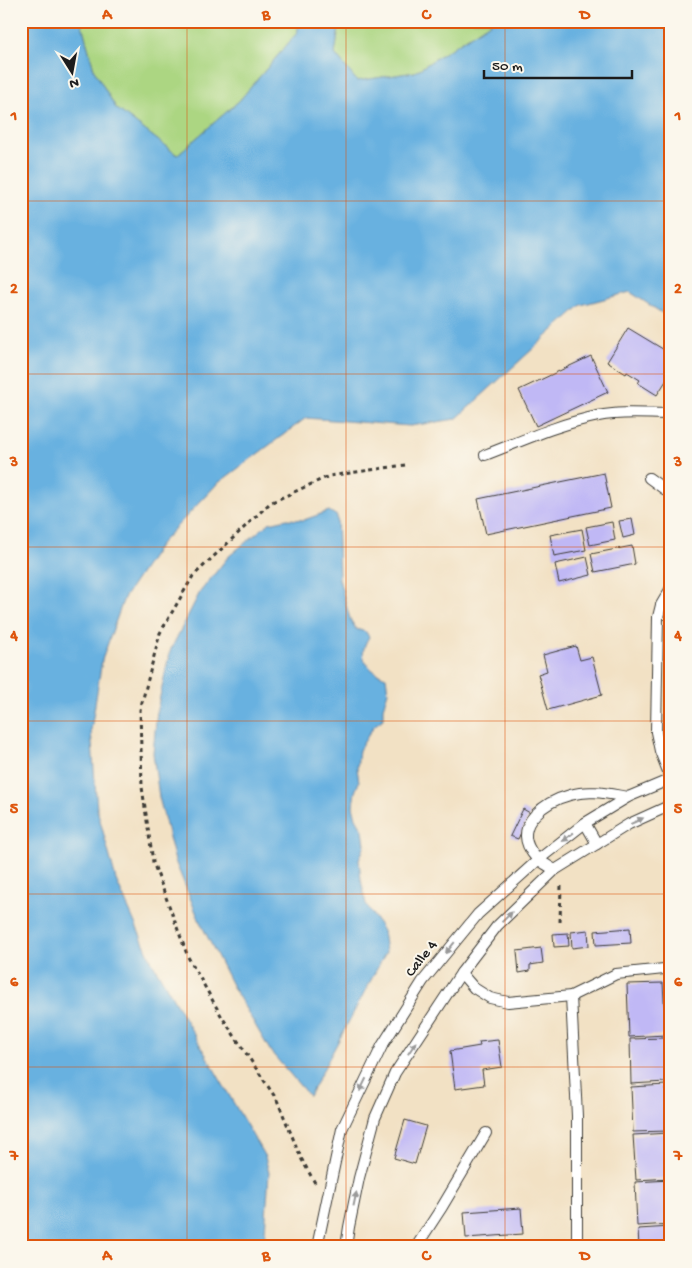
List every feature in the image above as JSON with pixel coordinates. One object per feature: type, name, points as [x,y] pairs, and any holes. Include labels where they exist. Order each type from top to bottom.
[{"type":"lane","points":[[484,455],[566,424],[599,416],[628,413],[671,414]]},
{"type":"lane","points":[[649,478],[671,494]]},
{"type":"lane","points":[[671,588],[661,605],[658,617],[656,732],[660,751],[671,779]]},
{"type":"lane","name":"Calle 4","points":[[317,1247],[325,1202],[342,1129],[382,1046],[418,989],[478,914],[538,860],[585,823],[628,797],[671,779]]},
{"type":"lane","points":[[558,868],[538,860],[531,852],[527,843],[526,836],[534,814],[547,803],[572,794],[600,792],[628,797]]},
{"type":"lane","points":[[346,1247],[348,1227],[359,1178],[375,1118],[395,1073],[461,973],[497,926],[558,868],[630,824],[671,805]]},
{"type":"lane","points":[[585,823],[597,844]]},
{"type":"lane","points":[[461,973],[474,988],[490,998],[508,1002],[571,996],[616,974],[664,969],[671,972]]},
{"type":"lane","points":[[571,996],[577,1116],[577,1247]]},
{"type":"lane","points":[[416,1247],[486,1133]]},
{"type":"path","points":[[325,1202],[302,1160],[277,1100],[222,1017],[185,949],[153,862],[142,787],[140,710],[160,633],[193,576],[270,503],[330,476],[405,465]]},
{"type":"path","points":[[558,868],[560,922]]},
{"type":"green space","points":[[81,21],[300,21],[297,33],[239,101],[177,155],[116,108],[94,70]]},
{"type":"green space","points":[[340,21],[493,21],[415,72],[357,81],[335,54]]},
{"type":"water","points":[[21,21],[81,21],[94,70],[116,108],[177,155],[239,101],[297,33],[300,21],[340,21],[335,54],[357,81],[415,72],[493,21],[671,21],[671,319],[630,292],[581,305],[456,419],[410,426],[306,418],[217,484],[161,543],[124,598],[102,660],[91,730],[97,809],[116,880],[152,962],[265,1157],[269,1173],[264,1247],[21,1247]]},
{"type":"water","points":[[329,511],[337,516],[339,579],[350,619],[356,629],[366,632],[369,637],[365,644],[364,657],[369,667],[386,677],[388,692],[383,708],[383,719],[374,726],[359,750],[357,768],[359,782],[353,806],[356,818],[363,830],[365,845],[359,860],[366,904],[383,931],[386,952],[309,1096],[271,1052],[233,987],[200,922],[175,861],[159,797],[153,753],[157,710],[170,651],[200,592],[228,557],[269,523],[287,519],[304,520]]},
{"type":"building","points":[[628,328],[671,354],[671,373],[657,395],[638,383],[640,380],[607,362]]},
{"type":"building","points":[[591,356],[608,392],[536,426],[519,390]]},
{"type":"building","points":[[604,473],[611,508],[486,534],[478,499]]},
{"type":"building","points":[[632,519],[635,535],[623,538],[619,521]]},
{"type":"building","points":[[612,522],[615,540],[590,545],[586,527]]},
{"type":"building","points":[[582,529],[586,550],[554,556],[550,535]]},
{"type":"building","points":[[632,546],[635,564],[595,572],[591,554]]},
{"type":"building","points":[[587,557],[591,575],[559,583],[555,564]]},
{"type":"building","points":[[576,646],[580,660],[592,657],[602,695],[548,710],[538,674],[547,671],[543,655]]},
{"type":"building","points":[[523,809],[530,813],[518,839],[510,836]]},
{"type":"building","points":[[630,928],[631,943],[596,945],[595,931]]},
{"type":"building","points":[[588,930],[589,946],[572,948],[571,932]]},
{"type":"building","points":[[568,933],[569,946],[554,947],[553,934]]},
{"type":"building","points":[[541,948],[543,963],[530,965],[530,971],[519,973],[517,951]]},
{"type":"building","points":[[663,983],[666,1035],[629,1037],[627,984]]},
{"type":"building","points":[[664,1038],[666,1082],[631,1084],[630,1039]]},
{"type":"building","points":[[498,1040],[502,1067],[482,1070],[484,1085],[455,1089],[450,1051],[480,1046],[479,1042]]},
{"type":"building","points":[[666,1085],[668,1131],[633,1132],[631,1087]]},
{"type":"building","points":[[405,1120],[426,1126],[415,1164],[394,1158]]},
{"type":"building","points":[[669,1133],[671,1178],[636,1180],[633,1135]]},
{"type":"building","points":[[670,1180],[671,1224],[637,1226],[635,1182]]},
{"type":"building","points":[[521,1208],[523,1234],[466,1238],[464,1212]]},
{"type":"building","points":[[671,1227],[671,1247],[639,1247],[638,1229]]}]
